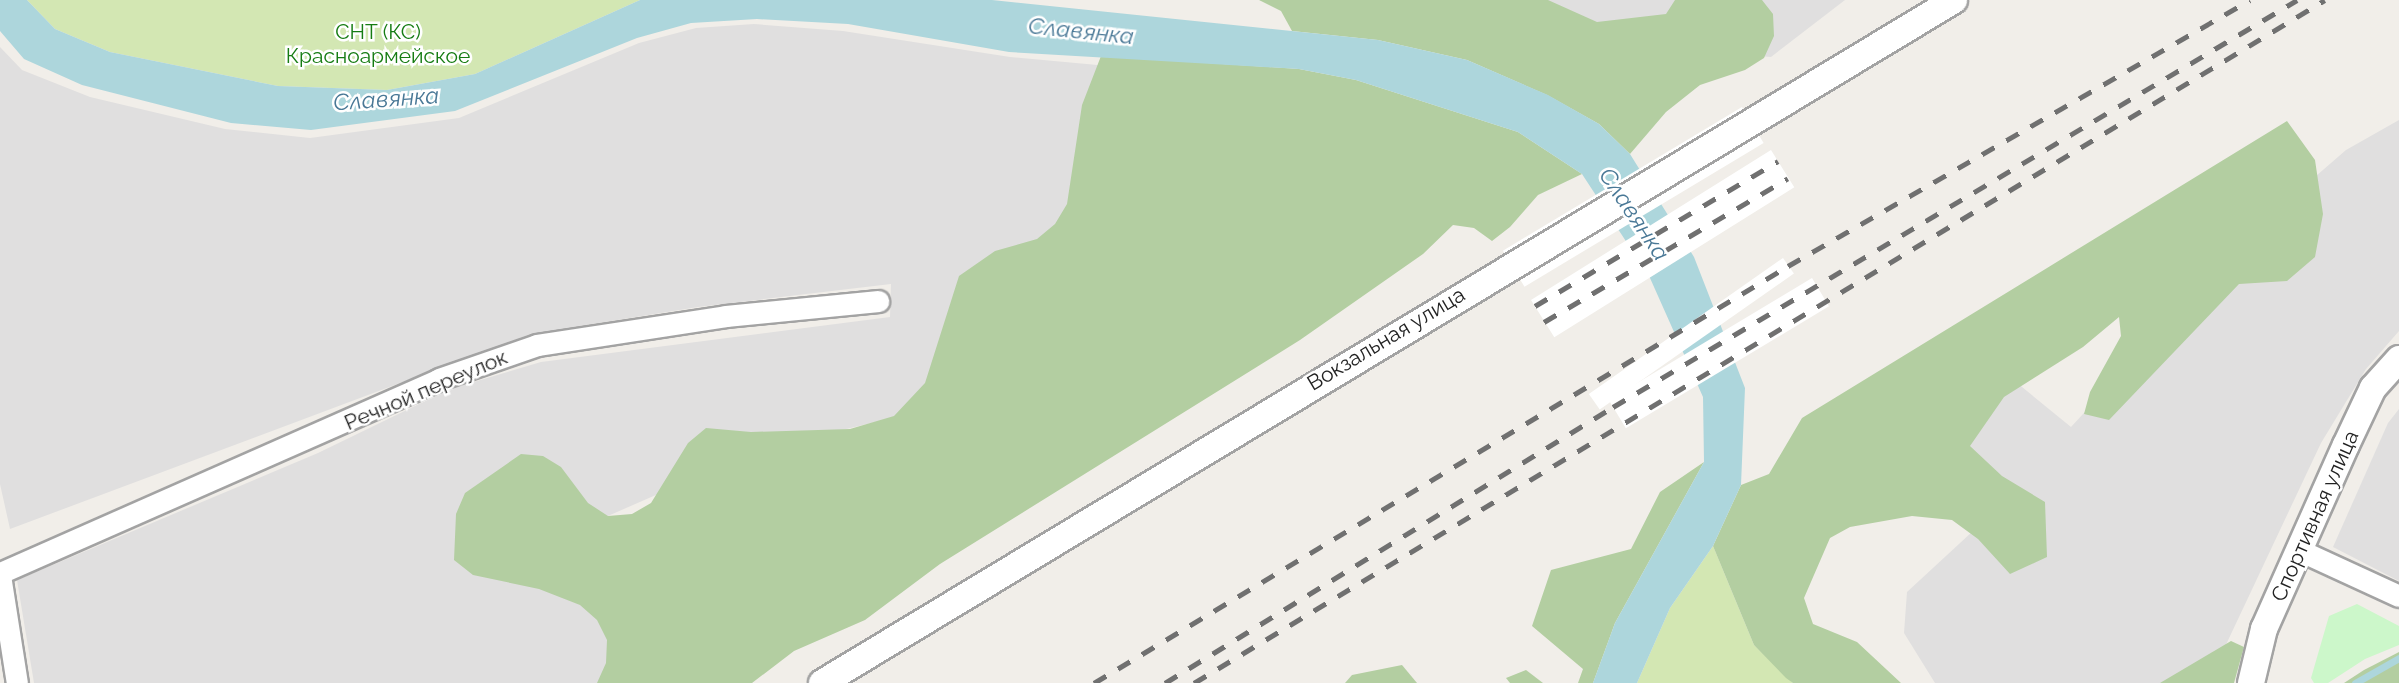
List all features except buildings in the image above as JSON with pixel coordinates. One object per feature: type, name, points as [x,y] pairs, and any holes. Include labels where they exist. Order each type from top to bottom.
[{"type":"street","name":"Вокзальная улица","points":[[822,683],[1510,264],[1752,123],[1954,0]]},
{"type":"street","name":"Речной переулок","points":[[0,574],[439,379],[537,345],[726,316],[878,301]]},
{"type":"street","name":"Спортивная улица","points":[[2251,683],[2264,629],[2373,388],[2399,359]]},
{"type":"street","points":[[2299,550],[2399,596]]},
{"type":"street","points":[[0,574],[17,683]]},
{"type":"shaded area","points":[[1500,0],[1845,0],[1771,57],[1616,45]]},
{"type":"shaded area","points":[[754,24],[843,31],[1010,57],[1130,68],[1110,267],[944,406],[761,449],[585,526],[614,651],[600,683],[34,683],[17,580],[318,453],[450,389],[541,362],[890,317],[891,284],[698,307],[531,334],[10,529],[0,484],[0,47],[22,70],[90,97],[225,129],[310,138],[459,118],[639,43],[696,28]]},
{"type":"shaded area","points":[[2399,120],[2399,331],[2366,369],[2321,443],[2223,651],[2167,683],[1935,683],[1904,633],[1907,592],[1999,507],[1950,452],[2011,378],[2071,427],[2249,234],[2346,150]]},
{"type":"shaded area","points":[[2399,409],[2399,581],[2333,547],[2388,423]]},
{"type":"green space","name":"СНТ (КС) Красноармейское","points":[[27,0],[640,0],[475,74],[387,90],[278,86],[110,52],[55,29]]},
{"type":"green space","points":[[1259,0],[1548,0],[1597,22],[1666,14],[1675,0],[1762,0],[1773,14],[1774,36],[1764,58],[1745,70],[1700,85],[1666,112],[1630,154],[1599,124],[1547,95],[1467,60],[1378,40],[1292,31],[1281,11]]},
{"type":"green space","points":[[1101,56],[1299,69],[1356,80],[1518,132],[1582,174],[1538,195],[1510,227],[1492,241],[1474,228],[1453,225],[1423,254],[1300,340],[940,564],[865,620],[794,651],[752,683],[597,683],[606,663],[607,640],[597,620],[580,605],[539,589],[473,575],[454,560],[456,514],[465,493],[521,454],[543,456],[561,467],[588,503],[608,516],[632,514],[651,503],[688,443],[706,428],[751,432],[850,429],[894,416],[925,383],[959,276],[995,251],[1037,239],[1055,224],[1067,204],[1082,105]]},
{"type":"green space","points":[[2287,121],[2315,160],[2323,214],[2315,257],[2287,281],[2239,284],[2109,420],[2084,414],[2090,392],[2121,336],[2119,317],[2083,347],[2004,397],[1970,446],[2002,476],[2045,502],[2047,557],[2010,574],[1978,539],[1952,520],[1912,516],[1850,527],[1830,538],[1804,598],[1813,624],[1857,642],[1901,683],[1793,683],[1786,678],[1754,645],[1713,546],[1741,485],[1769,474],[1802,418]]},
{"type":"green space","points":[[1704,462],[1615,623],[1593,683],[1578,683],[1583,669],[1532,626],[1551,570],[1631,549],[1660,492]]},
{"type":"green space","points":[[1713,546],[1754,645],[1793,683],[1637,683],[1670,608]]},
{"type":"green space","points":[[2357,604],[2399,626],[2399,645],[2365,659],[2328,683],[2314,683],[2311,678],[2329,616]]},
{"type":"green space","points":[[2231,641],[2244,647],[2234,683],[2160,683]]},
{"type":"green space","points":[[2399,652],[2399,683],[2344,683],[2364,670]]},
{"type":"green space","points":[[1402,665],[1417,683],[1345,683],[1352,675]]},
{"type":"green space","points":[[1526,670],[1543,683],[1510,683],[1506,678]]},
{"type":"water","name":"Славянка","points":[[0,0],[27,0],[55,29],[110,52],[278,86],[387,90],[475,74],[640,0],[992,0],[1378,40],[1467,60],[1548,95],[1599,124],[1630,154],[1694,257],[1745,388],[1741,485],[1713,546],[1670,608],[1637,683],[1593,683],[1615,623],[1704,462],[1703,397],[1650,278],[1582,174],[1518,132],[1356,80],[1299,69],[1009,52],[848,24],[757,19],[691,23],[637,38],[455,111],[311,130],[231,123],[82,85],[24,59],[0,31]]},
{"type":"pier","points":[[1742,107],[1764,143],[1524,287],[1503,251]]},
{"type":"pier","points":[[1771,150],[1794,187],[1554,337],[1531,300]]},
{"type":"pier","points":[[1783,258],[1794,274],[1600,410],[1589,394]]},
{"type":"pier","points":[[1812,278],[1829,306],[1626,428],[1609,400]]},
{"type":"waterway","points":[[2355,683],[2399,658]]},
{"type":"railway","points":[[1094,683],[1788,266],[2250,0]]},
{"type":"railway","points":[[1165,683],[1613,407],[2297,0]]},
{"type":"railway","points":[[1194,683],[2325,0]]},
{"type":"railway","points":[[1535,306],[1778,161]]},
{"type":"railway","points":[[1544,322],[1788,178]]}]
